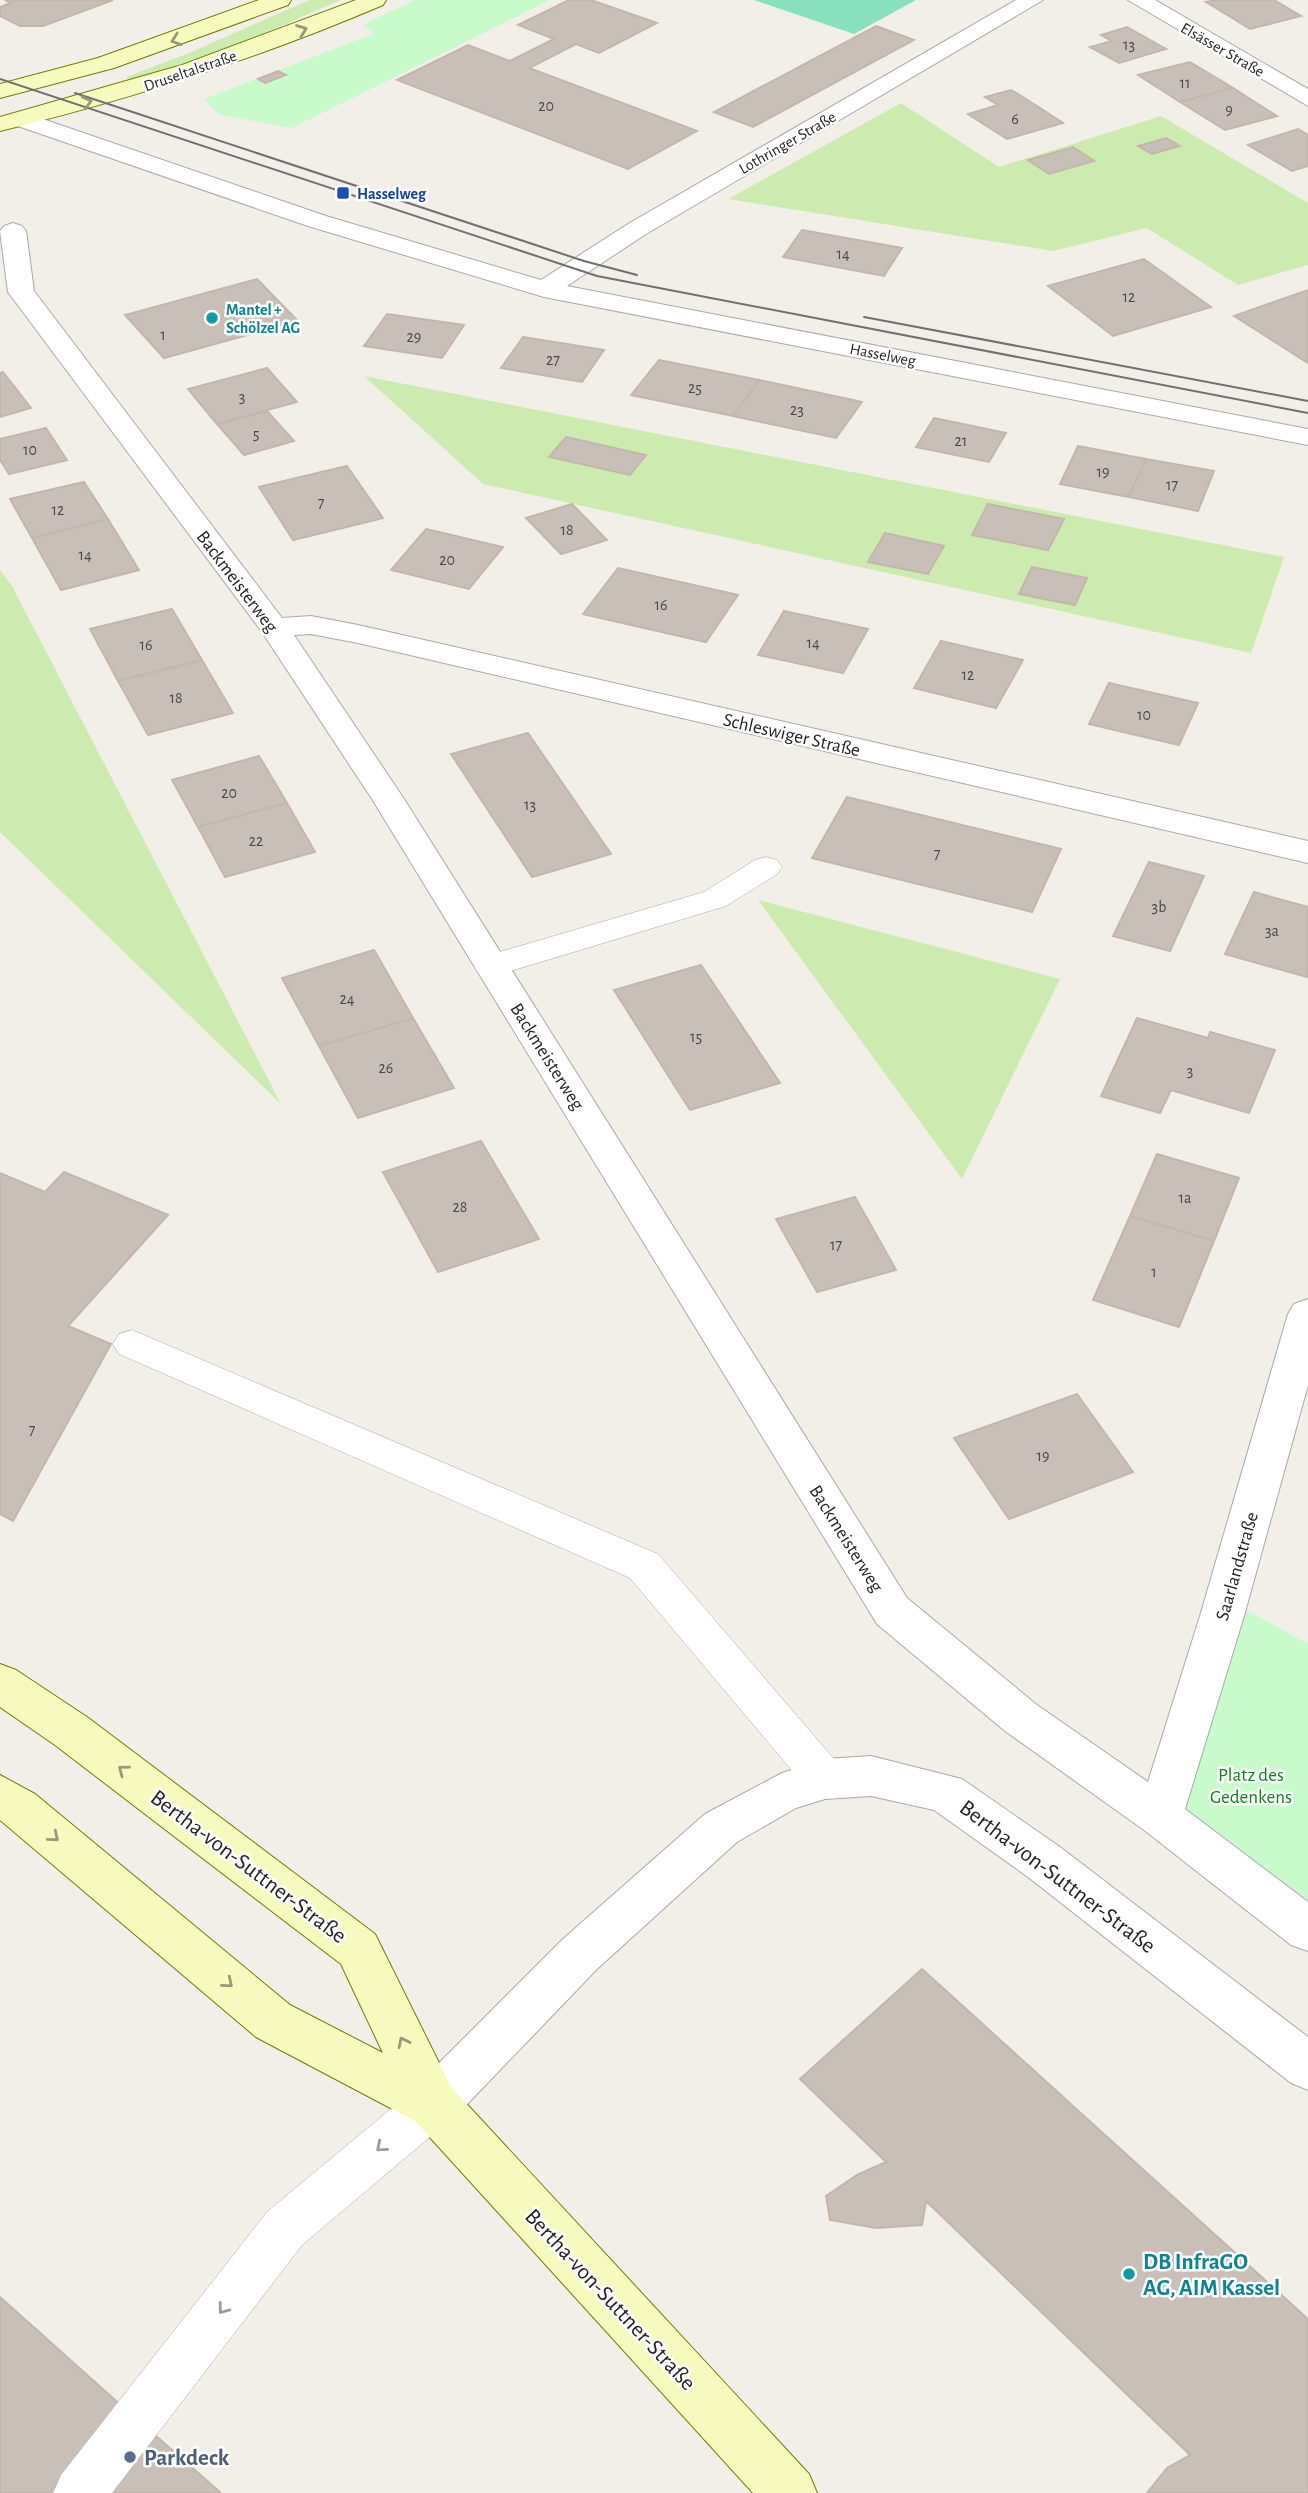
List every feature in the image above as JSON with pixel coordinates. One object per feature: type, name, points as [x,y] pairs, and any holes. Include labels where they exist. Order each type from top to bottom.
[{"type":"main road","name":"Druseltalstraße","points":[[0,91],[131,55],[280,0]]},
{"type":"main road","name":"Druseltalstraße","points":[[7,118],[130,90],[233,57],[374,0]]},
{"type":"main road","name":"Bertha-von-Suttner-Straße","points":[[0,1684],[71,1731],[359,1950],[433,2104],[790,2493]]},
{"type":"main road","name":"Bertha-von-Suttner-Straße","points":[[0,1795],[19,1808],[273,2021],[433,2104]]},
{"type":"street","name":"Lothringer Straße","points":[[544,289],[638,229],[1032,0]]},
{"type":"street","name":"Elsässer Straße","points":[[1139,0],[1308,99]]},
{"type":"street","name":"Hasselweg","points":[[7,118],[317,221],[544,289],[1308,437]]},
{"type":"street","name":"Backmeisterweg","points":[[13,231],[21,292],[274,628],[388,799],[892,1611],[1021,1718],[1160,1816],[1308,1930]]},
{"type":"street","name":"Schleswiger Straße","points":[[274,628],[311,625],[358,634],[1308,852]]},
{"type":"street","name":"Saarlandstraße","points":[[1160,1816],[1222,1616],[1308,1314]]},
{"type":"street","name":"Bertha-von-Suttner-Straße","points":[[433,2104],[580,1954],[722,1828],[782,1794],[825,1779],[871,1776],[946,1793],[1044,1862],[1308,2067]]},
{"type":"lane","points":[[492,966],[715,900],[766,867]]},
{"type":"lane","points":[[132,1344],[645,1566],[825,1779]]},
{"type":"lane","points":[[79,2493],[285,2228],[433,2104]]},
{"type":"green space","points":[[309,0],[341,0],[246,41],[132,81],[126,77],[189,53]]},
{"type":"green space","points":[[415,0],[550,0],[292,128],[220,115],[204,99],[373,34],[364,24]]},
{"type":"green space","points":[[754,0],[916,0],[854,34]]},
{"type":"green space","points":[[901,103],[999,167],[1161,116],[1308,203],[1308,265],[1238,285],[1147,228],[1053,251],[728,199]]},
{"type":"green space","points":[[364,376],[1284,557],[1251,653],[483,484]]},
{"type":"green space","points":[[0,570],[12,586],[281,1104],[0,832]]},
{"type":"green space","points":[[758,900],[1060,979],[962,1179]]},
{"type":"green space","name":"Platz des Gedenkens","points":[[1239,1606],[1308,1644],[1308,1900],[1186,1809]]},
{"type":"building","points":[[5,0],[113,0],[43,26],[20,26],[0,16],[0,7],[11,3]]},
{"type":"building","points":[[569,0],[591,0],[657,23],[599,53],[576,44],[529,68],[697,131],[628,169],[397,80],[468,45],[510,61],[554,39],[518,25]]},
{"type":"building","points":[[1274,0],[1301,16],[1250,29],[1206,2]]},
{"type":"building","points":[[876,26],[914,40],[753,127],[714,112]]},
{"type":"building","points":[[1127,27],[1166,49],[1119,63],[1090,47],[1112,41],[1101,35]]},
{"type":"building","points":[[1190,62],[1233,88],[1180,102],[1138,75]]},
{"type":"building","points":[[278,71],[286,75],[265,83],[258,79]]},
{"type":"building","points":[[1233,88],[1277,116],[1225,130],[1180,102]]},
{"type":"building","points":[[1011,90],[1063,123],[1007,139],[968,114],[998,105],[985,97]]},
{"type":"building","points":[[1298,129],[1308,135],[1308,166],[1292,171],[1248,145]]},
{"type":"building","points":[[1166,138],[1180,146],[1152,154],[1138,146]]},
{"type":"building","points":[[1073,147],[1094,161],[1049,174],[1028,160]]},
{"type":"building","points":[[802,230],[902,248],[884,276],[783,257]]},
{"type":"building","points":[[1144,259],[1211,307],[1113,336],[1048,286]]},
{"type":"building","name":"Mantel + Schölzel AG","points":[[257,279],[298,321],[164,358],[125,315]]},
{"type":"building","points":[[1308,290],[1308,363],[1234,316]]},
{"type":"building","points":[[387,314],[464,325],[442,358],[364,346]]},
{"type":"building","points":[[523,337],[604,350],[582,382],[501,368]]},
{"type":"building","points":[[659,360],[759,380],[733,416],[631,395]]},
{"type":"building","points":[[267,368],[297,402],[217,424],[188,389]]},
{"type":"building","points":[[3,372],[31,408],[0,417],[0,373]]},
{"type":"building","points":[[759,380],[862,402],[836,438],[733,416]]},
{"type":"building","points":[[267,411],[294,441],[244,455],[217,424]]},
{"type":"building","points":[[934,418],[1006,433],[989,462],[916,447]]},
{"type":"building","points":[[46,428],[67,460],[9,474],[0,460],[0,439]]},
{"type":"building","points":[[566,437],[646,455],[630,475],[549,457]]},
{"type":"building","points":[[1078,446],[1146,459],[1129,497],[1060,484]]},
{"type":"building","points":[[1146,459],[1214,471],[1198,511],[1129,497]]},
{"type":"building","points":[[347,466],[383,518],[293,540],[259,487]]},
{"type":"building","points":[[84,482],[108,519],[32,538],[10,499]]},
{"type":"building","points":[[572,504],[607,540],[561,554],[526,518]]},
{"type":"building","points":[[988,504],[1064,519],[1048,550],[972,535]]},
{"type":"building","points":[[108,519],[139,570],[61,590],[32,538]]},
{"type":"building","points":[[426,529],[503,547],[469,589],[391,570]]},
{"type":"building","points":[[885,533],[944,546],[928,574],[868,562]]},
{"type":"building","points":[[1032,567],[1087,578],[1075,605],[1019,594]]},
{"type":"building","points":[[618,568],[738,595],[706,642],[583,614]]},
{"type":"building","points":[[172,609],[202,660],[118,681],[90,629]]},
{"type":"building","points":[[784,611],[868,629],[843,673],[758,655]]},
{"type":"building","points":[[941,641],[1023,660],[996,708],[914,688]]},
{"type":"building","points":[[202,660],[233,713],[148,735],[118,681]]},
{"type":"building","points":[[1109,683],[1198,703],[1179,745],[1089,724]]},
{"type":"building","points":[[528,733],[611,854],[532,877],[451,754]]},
{"type":"building","points":[[259,756],[287,803],[198,827],[172,780]]},
{"type":"building","points":[[847,797],[1061,849],[1032,912],[812,858]]},
{"type":"building","points":[[287,803],[315,852],[225,877],[198,827]]},
{"type":"building","points":[[1149,862],[1204,876],[1170,951],[1113,936]]},
{"type":"building","points":[[1254,892],[1308,907],[1307,977],[1225,954]]},
{"type":"building","points":[[374,950],[413,1018],[319,1046],[282,978]]},
{"type":"building","points":[[701,965],[780,1083],[690,1110],[614,990]]},
{"type":"building","points":[[413,1018],[454,1088],[358,1118],[319,1046]]},
{"type":"building","points":[[1137,1018],[1208,1038],[1210,1032],[1275,1050],[1249,1113],[1171,1090],[1160,1113],[1101,1096]]},
{"type":"building","points":[[481,1141],[539,1239],[438,1272],[383,1172]]},
{"type":"building","points":[[1157,1154],[1239,1178],[1214,1241],[1130,1216]]},
{"type":"building","points":[[64,1172],[168,1215],[68,1326],[111,1344],[13,1521],[0,1514],[0,1173],[45,1192]]},
{"type":"building","points":[[855,1197],[896,1270],[817,1292],[776,1219]]},
{"type":"building","points":[[1130,1216],[1214,1241],[1179,1327],[1093,1300]]},
{"type":"building","points":[[1077,1394],[1133,1472],[1009,1519],[954,1438]]},
{"type":"building","name":"DB InfraGO AG, AIM Kassel","points":[[922,1969],[1308,2319],[1308,2493],[1147,2493],[1167,2468],[1190,2455],[926,2201],[922,2225],[876,2228],[830,2220],[826,2196],[857,2175],[886,2162],[800,2079]]},
{"type":"building","points":[[0,2297],[123,2407],[49,2493],[0,2493]]},
{"type":"building","name":"Parkdeck","points":[[123,2407],[221,2493],[49,2493]]},
{"type":"tram line","points":[[0,79],[597,276],[1308,413]]},
{"type":"tram line","points":[[75,93],[584,261],[637,275]]},
{"type":"tram line","points":[[864,317],[1308,401]]},
{"type":"place","name":"Hasselweg","points":[[343,193]]},
{"type":"place","name":"Mantel + Schölzel AG","points":[[212,318]]},
{"type":"place","name":"DB InfraGO AG, AIM Kassel","points":[[1129,2274]]},
{"type":"place","name":"Parkdeck","points":[[130,2457]]}]
